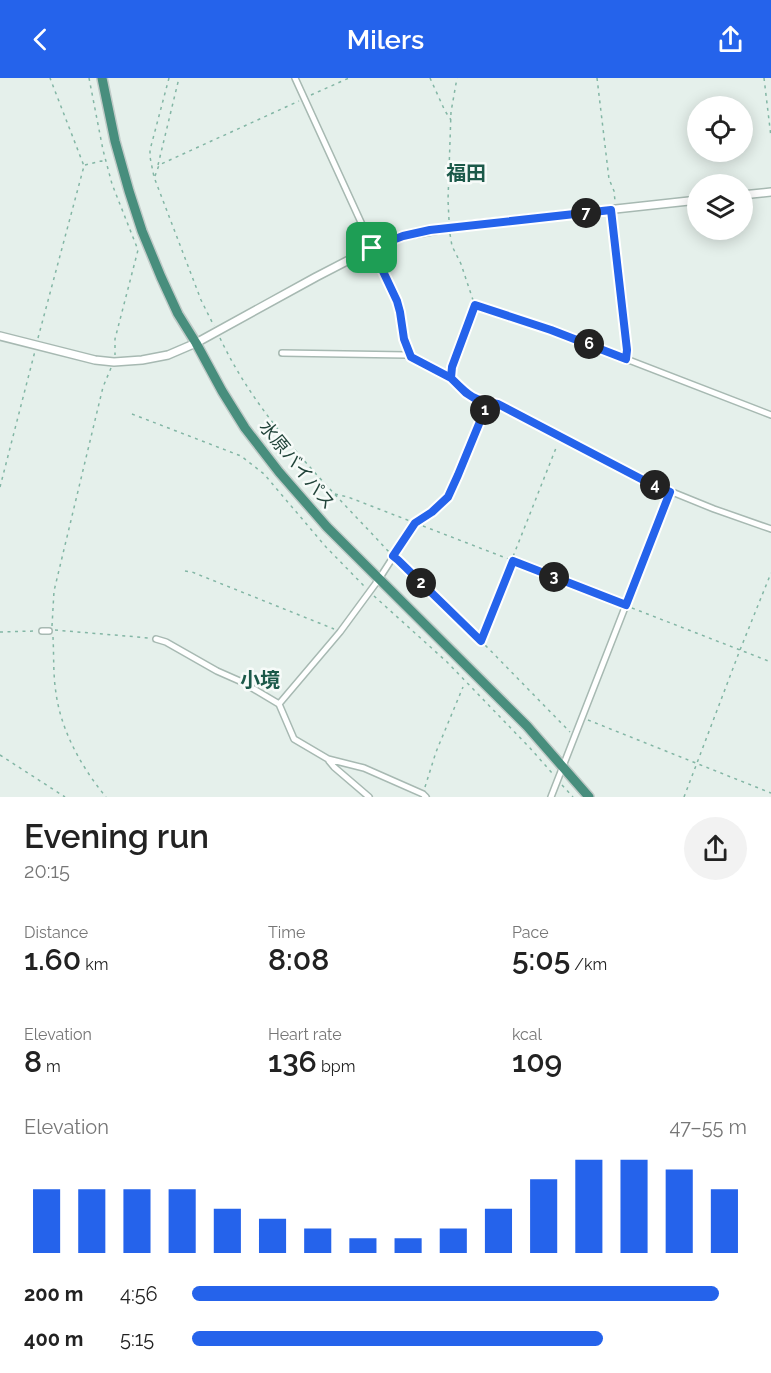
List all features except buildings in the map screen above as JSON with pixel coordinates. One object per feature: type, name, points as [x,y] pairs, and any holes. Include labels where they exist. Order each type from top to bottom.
[{"type":"highway","name":"水原バイパス","points":[[102,78],[115,141],[142,231],[178,314],[245,428],[279,472],[327,527],[527,726],[589,797]]},
{"type":"street","points":[[295,78],[397,301],[404,339],[411,357]]},
{"type":"street","points":[[753,194],[771,192]]},
{"type":"street","points":[[0,336],[108,361],[142,360],[168,354],[196,343],[372,248],[403,236],[450,228],[687,201]]},
{"type":"street","points":[[451,378],[452,367],[475,305],[551,330],[771,414]]},
{"type":"street","points":[[282,353],[406,355],[451,378],[477,400],[498,404],[645,481],[714,510],[771,529]]},
{"type":"street","points":[[279,704],[340,632],[379,579],[415,523],[432,512],[448,497],[488,402]]},
{"type":"street","points":[[550,797],[670,492]]},
{"type":"street","points":[[156,639],[242,682],[279,704],[294,739],[328,759],[364,768],[425,795]]},
{"type":"street","points":[[328,759],[369,797]]},
{"type":"path","points":[[0,487],[84,166],[50,78]]},
{"type":"path","points":[[89,78],[112,184],[138,250],[116,339],[108,361],[54,591],[48,631],[56,692],[63,724],[80,760],[106,797]]},
{"type":"path","points":[[169,78],[150,150],[154,177],[201,300],[231,363],[275,426],[335,494],[393,556],[481,641],[574,737]]},
{"type":"path","points":[[154,177],[159,165],[179,78]]},
{"type":"path","points":[[159,165],[349,78]]},
{"type":"path","points":[[430,78],[451,121]]},
{"type":"path","points":[[457,78],[451,121],[448,200],[450,228],[452,246],[461,264],[475,305]]},
{"type":"path","points":[[597,78],[609,179],[615,196],[615,204],[611,210],[627,350],[626,359]]},
{"type":"path","points":[[764,78],[771,137]]},
{"type":"path","points":[[84,166],[101,161],[107,162]]},
{"type":"path","points":[[132,414],[241,456],[264,474],[326,546],[369,591],[447,662],[530,748],[573,797]]},
{"type":"path","points":[[481,641],[556,448]]},
{"type":"path","points":[[335,494],[348,497],[771,662]]},
{"type":"path","points":[[185,571],[340,632]]},
{"type":"path","points":[[684,797],[771,573]]},
{"type":"path","points":[[0,632],[48,631],[156,639]]},
{"type":"path","points":[[425,795],[436,752],[463,687]]},
{"type":"path","points":[[581,719],[771,793]]},
{"type":"path","points":[[0,755],[65,797]]},
{"type":"district","name":"福田","points":[[466,173]]},
{"type":"district","name":"小境","points":[[260,680]]},
{"type":"route","points":[[372,248],[397,301],[404,339],[411,357],[451,378],[477,400],[488,402],[482,419],[448,497],[432,512],[415,523],[393,556],[481,641],[513,561],[626,605],[670,492],[498,404],[477,400],[466,393],[451,378],[452,367],[475,305],[551,330],[626,359],[627,350],[611,210],[430,230],[403,236],[372,248]]}]
